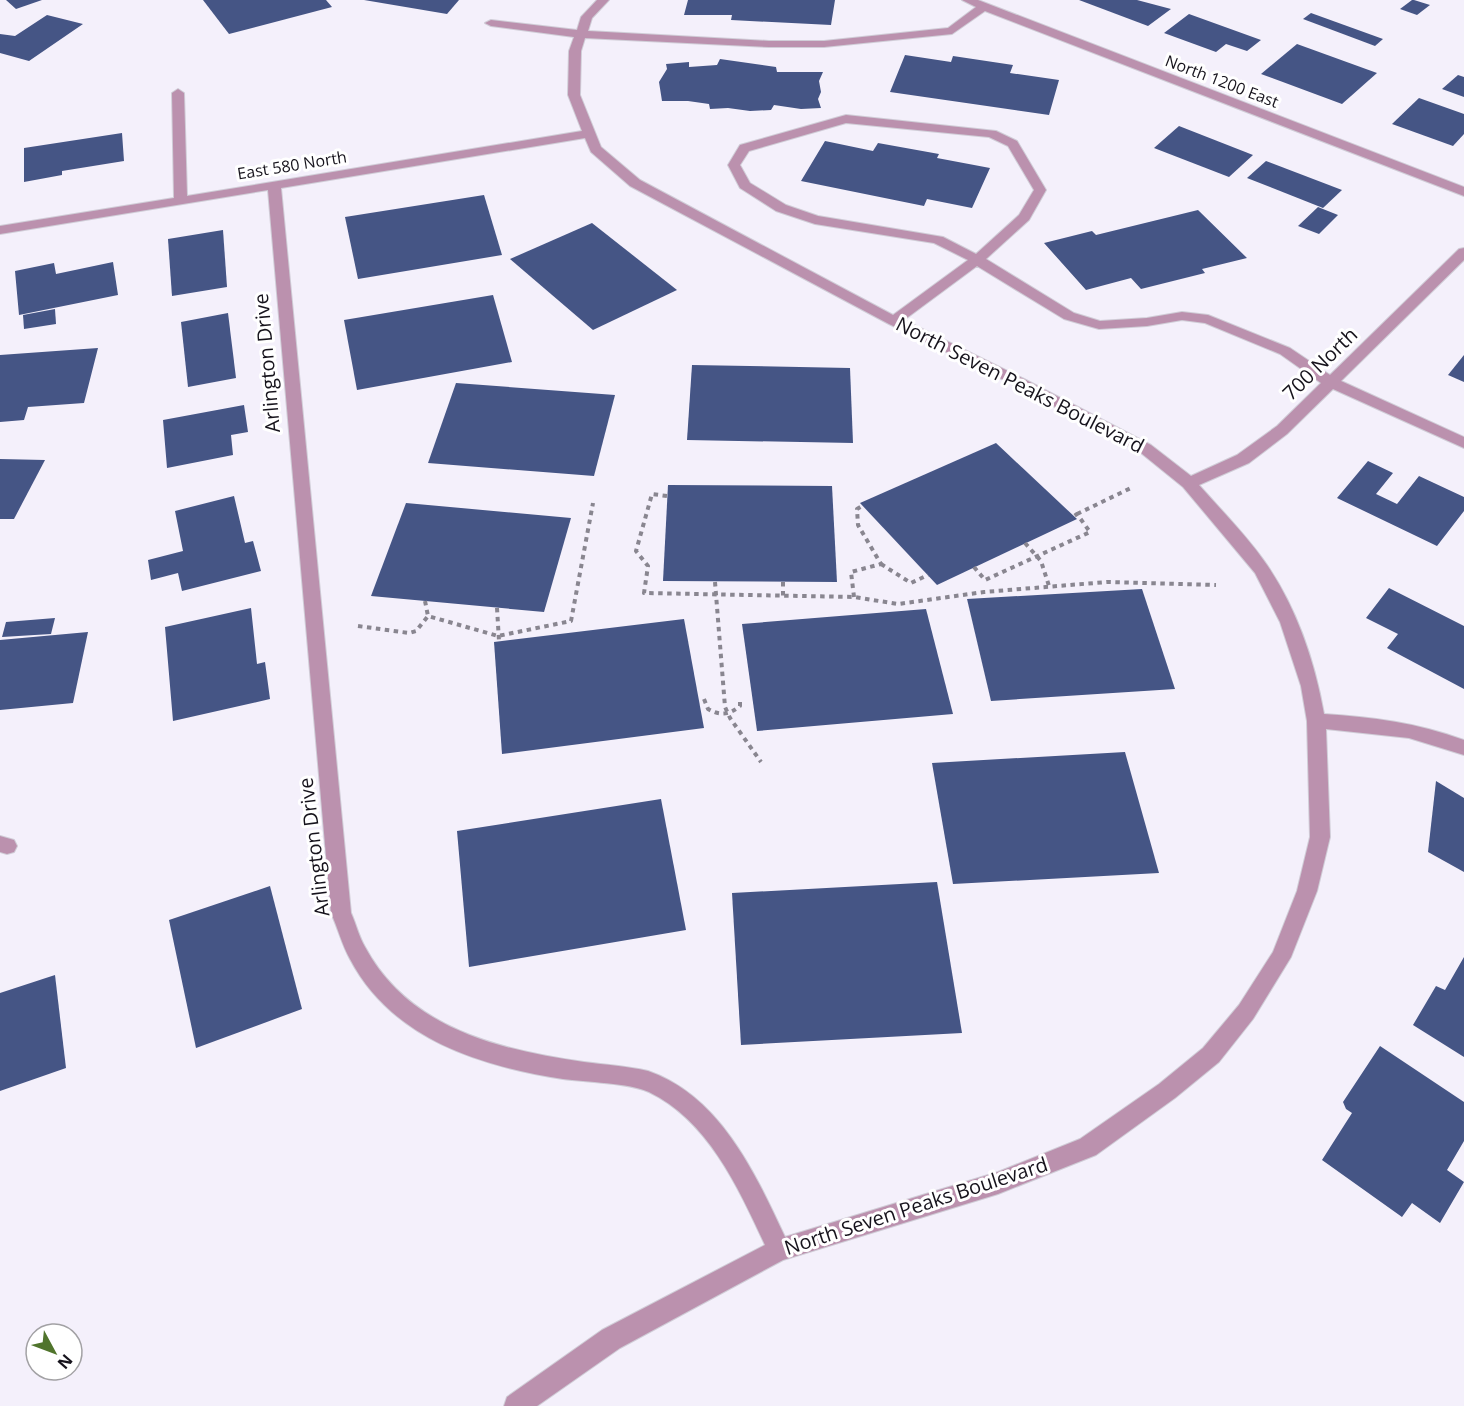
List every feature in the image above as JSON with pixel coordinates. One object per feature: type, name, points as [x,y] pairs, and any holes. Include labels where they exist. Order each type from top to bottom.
[{"type":"street","name":"North Seven Peaks Boulevard","points":[[516,1406],[611,1339],[779,1250],[998,1183],[1088,1147],[1167,1091],[1211,1055],[1246,1012],[1281,957],[1307,891],[1320,837],[1316,721],[1310,686],[1290,622],[1262,568],[1189,483],[1146,449],[1019,382],[894,321],[635,183],[595,148],[574,95],[576,51],[581,34],[587,17],[603,0]]},
{"type":"street","name":"North 1200 East","points":[[968,0],[1464,192]]},
{"type":"street","points":[[491,22],[581,34],[769,44],[824,44],[879,37],[941,33],[952,30],[984,6]]},
{"type":"street","points":[[178,93],[181,199]]},
{"type":"street","points":[[894,321],[977,260],[1024,217],[1040,190],[1013,144],[992,134],[846,119],[744,148],[734,165],[745,185],[781,208],[815,220],[938,240],[977,260],[1069,316],[1099,325],[1147,322],[1182,316],[1208,319],[1285,351],[1330,382],[1464,443]]},
{"type":"street","name":"East 580 North","points":[[0,230],[589,134]]},
{"type":"street","name":"Arlington Drive","points":[[274,184],[341,913],[358,954],[386,992],[427,1027],[473,1050],[521,1063],[652,1082],[700,1115],[746,1180],[779,1250]]},
{"type":"street","name":"700 North","points":[[1189,483],[1243,459],[1282,430],[1464,252]]},
{"type":"street","points":[[1316,721],[1390,726],[1432,735],[1464,748]]},
{"type":"path","points":[[974,567],[985,580],[1090,532],[1075,515],[1133,487]]},
{"type":"path","points":[[667,496],[652,494],[636,551],[648,566],[644,593],[854,597],[898,604],[984,592],[1107,582],[1216,585]]},
{"type":"path","points":[[428,616],[499,639],[571,621],[593,503]]},
{"type":"path","points":[[862,506],[857,509],[858,525],[881,564],[910,583],[928,575]]},
{"type":"path","points":[[1025,543],[1041,561],[1049,586]]},
{"type":"path","points":[[854,597],[851,572],[881,564]]},
{"type":"path","points":[[715,582],[725,707],[761,762]]},
{"type":"path","points":[[783,582],[783,596]]},
{"type":"path","points":[[358,626],[409,633],[416,631],[428,616],[425,601]]},
{"type":"path","points":[[497,608],[499,639]]},
{"type":"path","points":[[704,699],[708,709],[713,713],[728,714],[740,706],[740,702]]},
{"type":"building","points":[[6,0],[42,0],[16,9]]},
{"type":"building","points":[[203,0],[326,0],[332,7],[229,34]]},
{"type":"building","points":[[364,0],[459,0],[447,14]]},
{"type":"building","points":[[688,0],[835,0],[831,25],[731,20],[732,15],[684,15]]},
{"type":"building","points":[[1079,0],[1137,0],[1171,9],[1148,26]]},
{"type":"building","points":[[1412,0],[1430,5],[1417,15],[1400,9]]},
{"type":"building","points":[[1311,13],[1383,39],[1375,46],[1303,19]]},
{"type":"building","points":[[1189,14],[1261,40],[1247,51],[1226,44],[1216,52],[1164,33]]},
{"type":"building","points":[[47,15],[83,24],[29,61],[0,53],[0,34],[15,36]]},
{"type":"building","points":[[1297,44],[1377,73],[1342,104],[1261,74]]},
{"type":"building","points":[[905,55],[951,62],[953,56],[1013,65],[1010,73],[1059,80],[1049,115],[890,92]]},
{"type":"building","points":[[720,59],[776,67],[777,72],[823,72],[819,81],[821,92],[818,99],[821,108],[801,109],[774,105],[771,110],[750,111],[728,108],[710,109],[709,104],[688,101],[662,101],[659,82],[667,69],[666,64],[689,62],[689,67],[717,65]]},
{"type":"building","points":[[1458,75],[1464,77],[1464,97],[1442,89]]},
{"type":"building","points":[[1419,98],[1464,114],[1464,134],[1453,146],[1392,124]]},
{"type":"building","points":[[1179,126],[1253,155],[1229,177],[1154,148]]},
{"type":"building","points":[[122,133],[124,161],[62,171],[62,175],[24,182],[24,148]]},
{"type":"building","points":[[825,141],[873,151],[878,143],[939,154],[937,158],[990,168],[972,208],[927,199],[924,206],[801,181]]},
{"type":"building","points":[[1266,161],[1342,190],[1323,208],[1247,178]]},
{"type":"building","points":[[484,195],[502,255],[358,279],[345,217]]},
{"type":"building","points":[[1318,207],[1338,215],[1319,234],[1298,226]]},
{"type":"building","points":[[1198,210],[1247,258],[1202,269],[1205,273],[1141,289],[1131,278],[1086,290],[1044,243],[1092,231],[1096,235]]},
{"type":"building","points":[[592,223],[677,290],[593,330],[510,259]]},
{"type":"building","points":[[223,230],[227,287],[172,296],[168,239]]},
{"type":"building","points":[[113,262],[118,295],[19,315],[15,271],[54,263],[56,274]]},
{"type":"building","points":[[493,295],[512,362],[357,390],[344,320]]},
{"type":"building","points":[[55,309],[56,324],[24,329],[23,315]]},
{"type":"building","points":[[228,313],[236,378],[188,387],[181,322]]},
{"type":"building","points":[[98,348],[84,403],[28,407],[24,420],[0,422],[0,355]]},
{"type":"building","points":[[1464,355],[1464,382],[1448,375]]},
{"type":"building","points":[[692,365],[850,368],[853,443],[687,440]]},
{"type":"building","points":[[456,383],[615,395],[594,476],[428,463]]},
{"type":"building","points":[[244,405],[248,432],[231,435],[233,455],[167,468],[163,420]]},
{"type":"building","points":[[996,443],[1077,519],[937,585],[860,503]]},
{"type":"building","points":[[0,459],[45,460],[14,519],[0,519]]},
{"type":"building","points":[[1368,461],[1393,473],[1376,494],[1397,504],[1419,476],[1464,497],[1464,511],[1437,546],[1337,498]]},
{"type":"building","points":[[668,485],[832,486],[837,582],[663,581]]},
{"type":"building","points":[[234,496],[245,543],[253,541],[261,571],[182,591],[178,573],[151,580],[148,560],[183,551],[175,511]]},
{"type":"building","points":[[406,503],[571,518],[544,612],[371,596]]},
{"type":"building","points":[[1389,588],[1464,626],[1464,689],[1387,648],[1398,634],[1366,618]]},
{"type":"building","points":[[1142,589],[1175,689],[991,701],[967,599]]},
{"type":"building","points":[[251,608],[257,664],[265,662],[270,699],[173,721],[165,627]]},
{"type":"building","points":[[926,609],[953,714],[757,731],[742,624]]},
{"type":"building","points":[[55,618],[51,634],[2,637],[6,622]]},
{"type":"building","points":[[684,619],[704,728],[502,754],[494,642]]},
{"type":"building","points":[[88,632],[73,703],[0,710],[0,640]]},
{"type":"building","points":[[1125,752],[1159,873],[953,884],[932,763]]},
{"type":"building","points":[[1436,781],[1464,798],[1464,872],[1428,852]]},
{"type":"building","points":[[661,799],[686,930],[469,967],[457,831]]},
{"type":"building","points":[[937,882],[962,1033],[741,1045],[732,893]]},
{"type":"building","points":[[270,886],[302,1009],[196,1048],[169,920]]},
{"type":"building","points":[[1464,957],[1464,1057],[1413,1025],[1436,986],[1445,990]]},
{"type":"building","points":[[55,975],[66,1068],[0,1091],[0,993]]},
{"type":"building","points":[[1380,1046],[1464,1102],[1464,1141],[1447,1170],[1464,1182],[1440,1223],[1412,1203],[1402,1217],[1322,1160],[1352,1113],[1346,1109],[1343,1102]]}]
